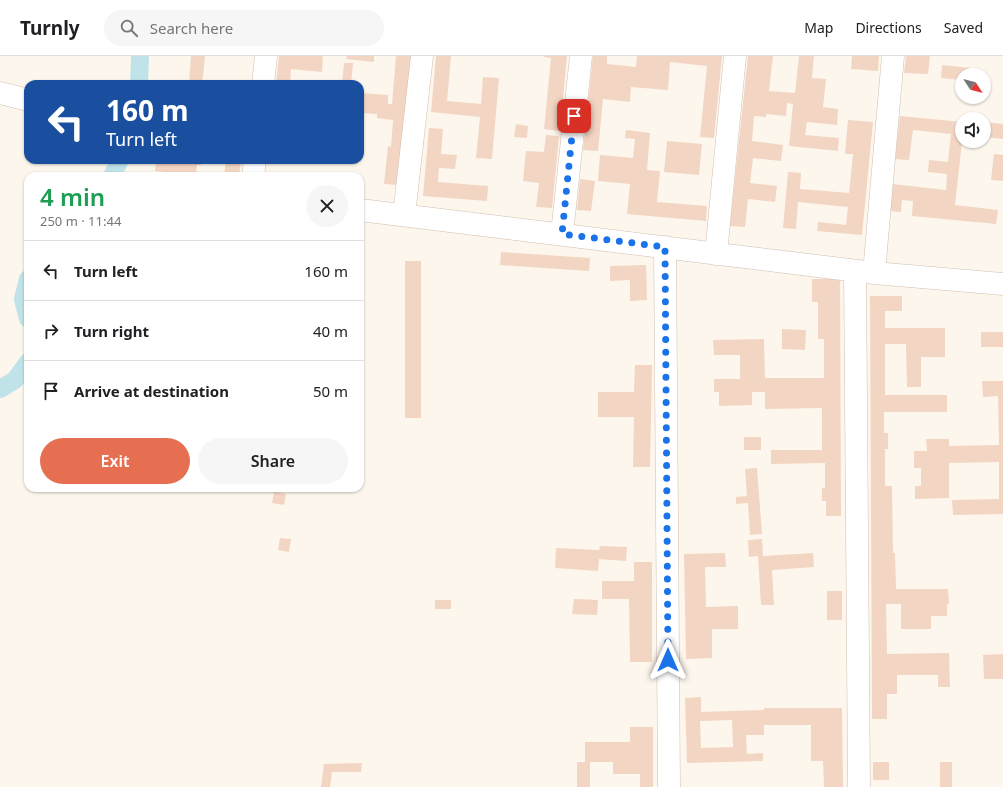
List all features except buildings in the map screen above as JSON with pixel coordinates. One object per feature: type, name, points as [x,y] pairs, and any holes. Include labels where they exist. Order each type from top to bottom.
[{"type":"street","points":[[263,80],[266,56]]},
{"type":"street","points":[[404,215],[422,56]]},
{"type":"street","points":[[562,234],[581,56]]},
{"type":"street","points":[[716,254],[735,56]]},
{"type":"street","points":[[859,787],[865,272],[893,56]]},
{"type":"street","points":[[0,93],[24,99]]},
{"type":"street","points":[[364,210],[865,272],[1003,284]]},
{"type":"street","points":[[665,247],[669,787]]},
{"type":"waterway","points":[[139,80],[140,56]]},
{"type":"waterway","points":[[114,172],[118,164]]},
{"type":"waterway","points":[[24,295],[24,303]]},
{"type":"waterway","points":[[0,389],[15,380],[24,368]]},
{"type":"route","points":[[574,116],[562,234],[665,247],[668,660]]}]
